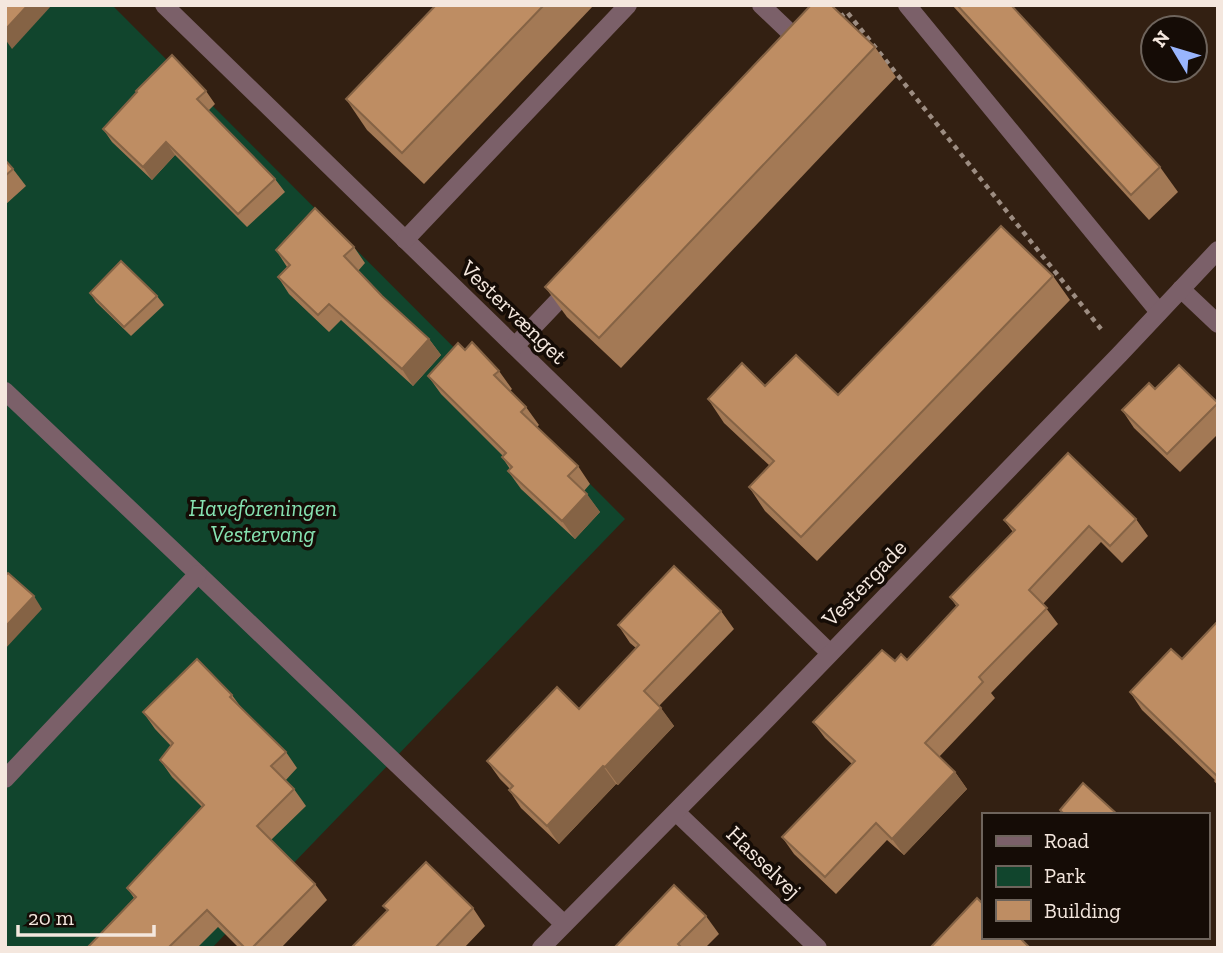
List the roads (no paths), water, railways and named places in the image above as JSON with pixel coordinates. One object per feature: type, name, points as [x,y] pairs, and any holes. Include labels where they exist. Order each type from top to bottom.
[{"type":"street","name":"Vestervænget","points":[[164,5],[830,653]]},
{"type":"street","points":[[405,240],[628,5]]},
{"type":"street","points":[[761,5],[797,49]]},
{"type":"street","points":[[907,5],[1159,312]]},
{"type":"street","name":"Vestergade","points":[[541,948],[1121,354],[1218,250]]},
{"type":"street","points":[[515,346],[582,276]]},
{"type":"street","points":[[1181,289],[1218,324]]},
{"type":"street","points":[[5,391],[564,924]]},
{"type":"street","points":[[5,779],[198,574]]},
{"type":"street","name":"Hasselvej","points":[[676,812],[818,948]]},
{"type":"park label","name":"Haveforeningen Vestervang","points":[[263,521]]}]
